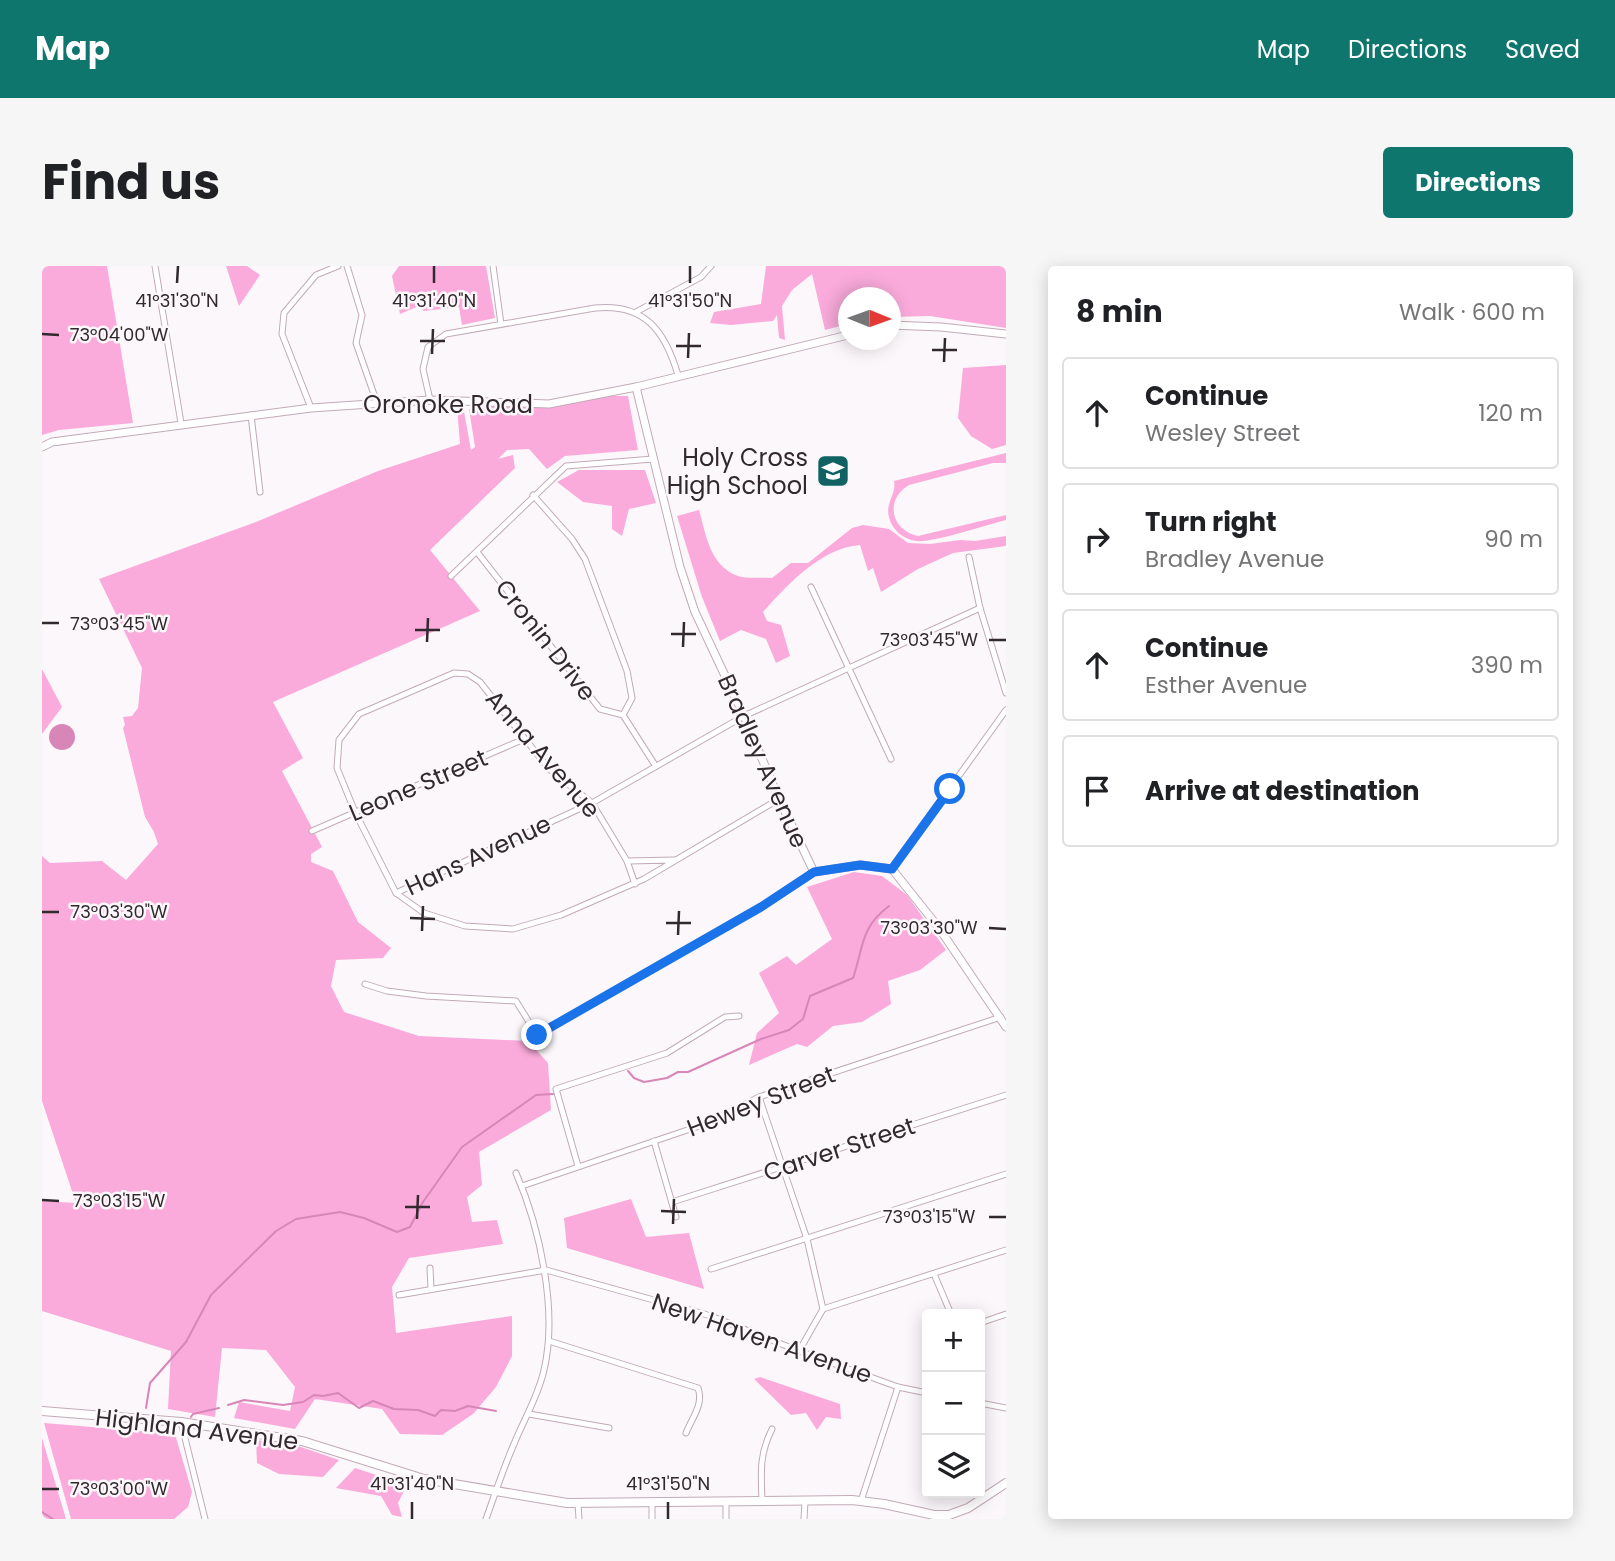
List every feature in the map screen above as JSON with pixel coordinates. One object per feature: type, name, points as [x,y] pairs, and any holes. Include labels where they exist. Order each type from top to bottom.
[{"type":"main road","name":"Highland Avenue","points":[[42,1412],[181,1422],[302,1441],[400,1473],[496,1492],[578,1503],[862,1501],[946,1517],[964,1510],[1006,1483]]},
{"type":"street","points":[[155,266],[181,423]]},
{"type":"street","points":[[311,408],[282,334],[284,313],[316,275],[338,266]]},
{"type":"street","points":[[347,266],[362,315],[356,343],[377,403]]},
{"type":"street","points":[[493,266],[501,324]]},
{"type":"street","points":[[636,312],[701,277],[711,266]]},
{"type":"street","points":[[430,400],[423,369],[428,347],[446,334],[614,306],[636,312],[654,325],[671,351],[678,375]]},
{"type":"street","points":[[901,325],[1006,334]]},
{"type":"street","name":"Oronoke Road","points":[[42,447],[52,442],[181,423],[311,408],[430,400],[549,404],[636,387],[838,338]]},
{"type":"street","name":"Bradley Avenue","points":[[636,387],[680,567],[695,612],[814,872],[860,865],[892,869]]},
{"type":"street","points":[[251,415],[260,492]]},
{"type":"street","points":[[451,576],[566,466],[653,459]]},
{"type":"street","points":[[533,495],[572,539],[584,559],[627,671],[632,698],[623,715],[655,765]]},
{"type":"street","name":"Cronin Drive","points":[[477,552],[600,709],[623,715]]},
{"type":"street","points":[[969,557],[980,608],[1006,693]]},
{"type":"street","points":[[811,587],[891,759]]},
{"type":"street","name":"Hans Avenue","points":[[396,893],[592,803],[744,716],[980,608]]},
{"type":"street","name":"Anna Avenue","points":[[635,884],[627,861],[592,803],[549,769],[480,682],[468,674],[454,673],[359,714],[340,740],[337,768],[355,812],[396,893],[424,913],[465,926],[513,929],[561,915],[635,884],[779,799]]},
{"type":"street","points":[[1006,710],[892,869],[939,928],[1006,1027]]},
{"type":"street","name":"Leone Street","points":[[312,831],[524,739]]},
{"type":"street","name":"Anna Avenue","points":[[627,861],[676,860]]},
{"type":"street","points":[[365,984],[387,991],[463,1000],[508,1000],[518,1003],[537,1035],[761,907],[814,872]]},
{"type":"street","points":[[578,1166],[556,1089],[667,1053],[725,1017],[739,1016]]},
{"type":"street","name":"Hewey Street","points":[[522,1186],[708,1123],[759,1097],[1001,1017]]},
{"type":"street","name":"Carver Street","points":[[672,1202],[1006,1095]]},
{"type":"street","points":[[759,1097],[807,1239],[823,1309],[799,1351]]},
{"type":"street","points":[[654,1141],[676,1217]]},
{"type":"street","points":[[485,1519],[544,1371],[549,1341],[546,1270],[516,1173]]},
{"type":"street","points":[[711,1269],[1006,1174]]},
{"type":"street","points":[[823,1309],[1006,1250]]},
{"type":"street","points":[[430,1268],[432,1289]]},
{"type":"street","name":"New Haven Avenue","points":[[399,1295],[546,1270],[711,1315],[799,1351],[898,1387],[922,1392]]},
{"type":"street","points":[[934,1274],[949,1309]]},
{"type":"street","points":[[985,1321],[1006,1314]]},
{"type":"street","points":[[549,1341],[698,1388],[700,1403],[686,1433]]},
{"type":"street","points":[[862,1501],[898,1387]]},
{"type":"street","points":[[985,1404],[1006,1408]]},
{"type":"street","points":[[528,1414],[609,1428]]},
{"type":"street","points":[[181,1422],[205,1519]]},
{"type":"street","points":[[762,1502],[761,1457],[772,1429]]},
{"type":"street","points":[[804,1519],[805,1501]]},
{"type":"street","points":[[726,1502],[726,1519]]},
{"type":"street","points":[[578,1503],[579,1519]]},
{"type":"street","points":[[652,1503],[652,1519]]},
{"type":"shaded area","points":[[42,266],[107,266],[133,423],[59,430],[42,435]]},
{"type":"shaded area","points":[[226,266],[247,266],[260,275],[239,306]]},
{"type":"shaded area","points":[[399,266],[486,266],[495,318],[462,325],[459,307],[424,311],[419,306],[400,314],[392,276]]},
{"type":"shaded area","points":[[766,266],[1006,266],[1006,328],[930,316],[901,317],[901,287],[838,287],[838,327],[825,330],[812,274],[792,290],[782,306],[785,340],[779,338],[777,315],[773,321],[731,325],[710,323],[714,312],[761,304]]},
{"type":"shaded area","points":[[1006,365],[1006,445],[992,449],[971,436],[958,418],[963,368]]},
{"type":"shaded area","points":[[608,396],[628,396],[638,450],[565,456],[547,469],[529,449],[507,450],[498,459],[513,455],[515,468],[430,550],[480,611],[273,702],[303,758],[282,771],[322,847],[311,854],[311,862],[333,871],[358,922],[391,948],[383,958],[336,960],[331,986],[344,1012],[419,1036],[528,1041],[548,1063],[551,1110],[479,1152],[482,1185],[467,1197],[472,1222],[497,1220],[503,1244],[409,1258],[392,1287],[396,1333],[512,1316],[512,1356],[496,1387],[473,1414],[442,1435],[400,1434],[382,1409],[315,1399],[295,1429],[234,1418],[239,1402],[290,1411],[295,1387],[266,1350],[222,1348],[215,1417],[168,1409],[171,1351],[42,1311],[42,1201],[76,1203],[42,1101],[42,856],[50,863],[102,861],[126,880],[158,844],[145,817],[123,728],[123,717],[132,716],[138,708],[142,668],[99,579],[256,522],[378,471],[460,444],[457,406],[463,406],[471,450],[475,447],[469,409],[499,406],[544,408]]},
{"type":"shaded area","points":[[1006,453],[1006,463],[993,463],[909,485],[896,498],[894,513],[901,527],[918,536],[1006,515],[1006,520],[924,541],[907,538],[890,522],[888,512],[894,481]]},
{"type":"shaded area","points":[[579,470],[645,470],[656,503],[629,509],[622,536],[612,529],[612,506],[583,502],[557,482]]},
{"type":"shaded area","points":[[699,510],[715,557],[729,571],[746,577],[772,578],[791,563],[808,563],[852,528],[863,525],[889,529],[908,543],[975,541],[1006,536],[1006,546],[953,553],[918,569],[881,592],[873,568],[868,571],[860,545],[832,553],[794,579],[763,612],[767,621],[781,625],[790,656],[776,663],[766,639],[741,630],[720,641],[702,597],[677,516]]},
{"type":"shaded area","points":[[42,669],[62,707],[42,734]]},
{"type":"shaded area","points":[[62,724],[71,728],[75,737],[71,746],[62,750],[53,746],[49,737],[53,728]]},
{"type":"shaded area","points":[[854,872],[882,876],[907,895],[946,950],[920,970],[888,981],[891,1004],[862,1022],[833,1026],[807,1047],[797,1044],[749,1065],[757,1033],[779,1013],[759,973],[787,956],[796,965],[832,939],[807,887]]},
{"type":"shaded area","points":[[631,1199],[646,1237],[689,1233],[704,1289],[567,1248],[564,1218]]},
{"type":"shaded area","points":[[760,1377],[840,1404],[841,1419],[826,1417],[817,1430],[806,1413],[791,1415],[754,1379]]},
{"type":"shaded area","points":[[44,1423],[175,1434],[192,1492],[188,1507],[174,1519],[71,1519]]},
{"type":"shaded area","points":[[42,1438],[66,1519],[42,1519]]},
{"type":"shaded area","points":[[256,1440],[295,1445],[339,1460],[323,1477],[279,1474],[257,1463]]},
{"type":"shaded area","points":[[355,1468],[407,1485],[398,1503],[402,1517],[392,1515],[381,1496],[336,1488]]},
{"type":"waterway","points":[[628,1071],[634,1078],[644,1082],[667,1078],[678,1072],[688,1072],[761,1039],[789,1030],[803,1019],[810,996],[853,978],[864,938],[873,922],[889,906]]},
{"type":"waterway","points":[[146,1408],[150,1383],[186,1342],[211,1295],[276,1231],[296,1219],[340,1212],[364,1218],[397,1232],[410,1227],[423,1202],[462,1147],[536,1095],[553,1094]]},
{"type":"waterway","points":[[228,1405],[244,1400],[283,1405],[303,1402],[314,1395],[338,1393],[359,1408],[373,1401],[394,1409],[418,1410],[435,1416],[441,1410],[455,1411],[468,1406],[496,1411]]},
{"type":"waterway","points":[[191,1417],[193,1414],[219,1408]]},
{"type":"waterway","points":[[42,1512],[53,1519]]},
{"type":"place","name":"Holy Cross High School","points":[[833,471]]},
{"type":"route","points":[[537,1035],[761,907],[814,872],[860,865],[892,869],[950,789]]}]
